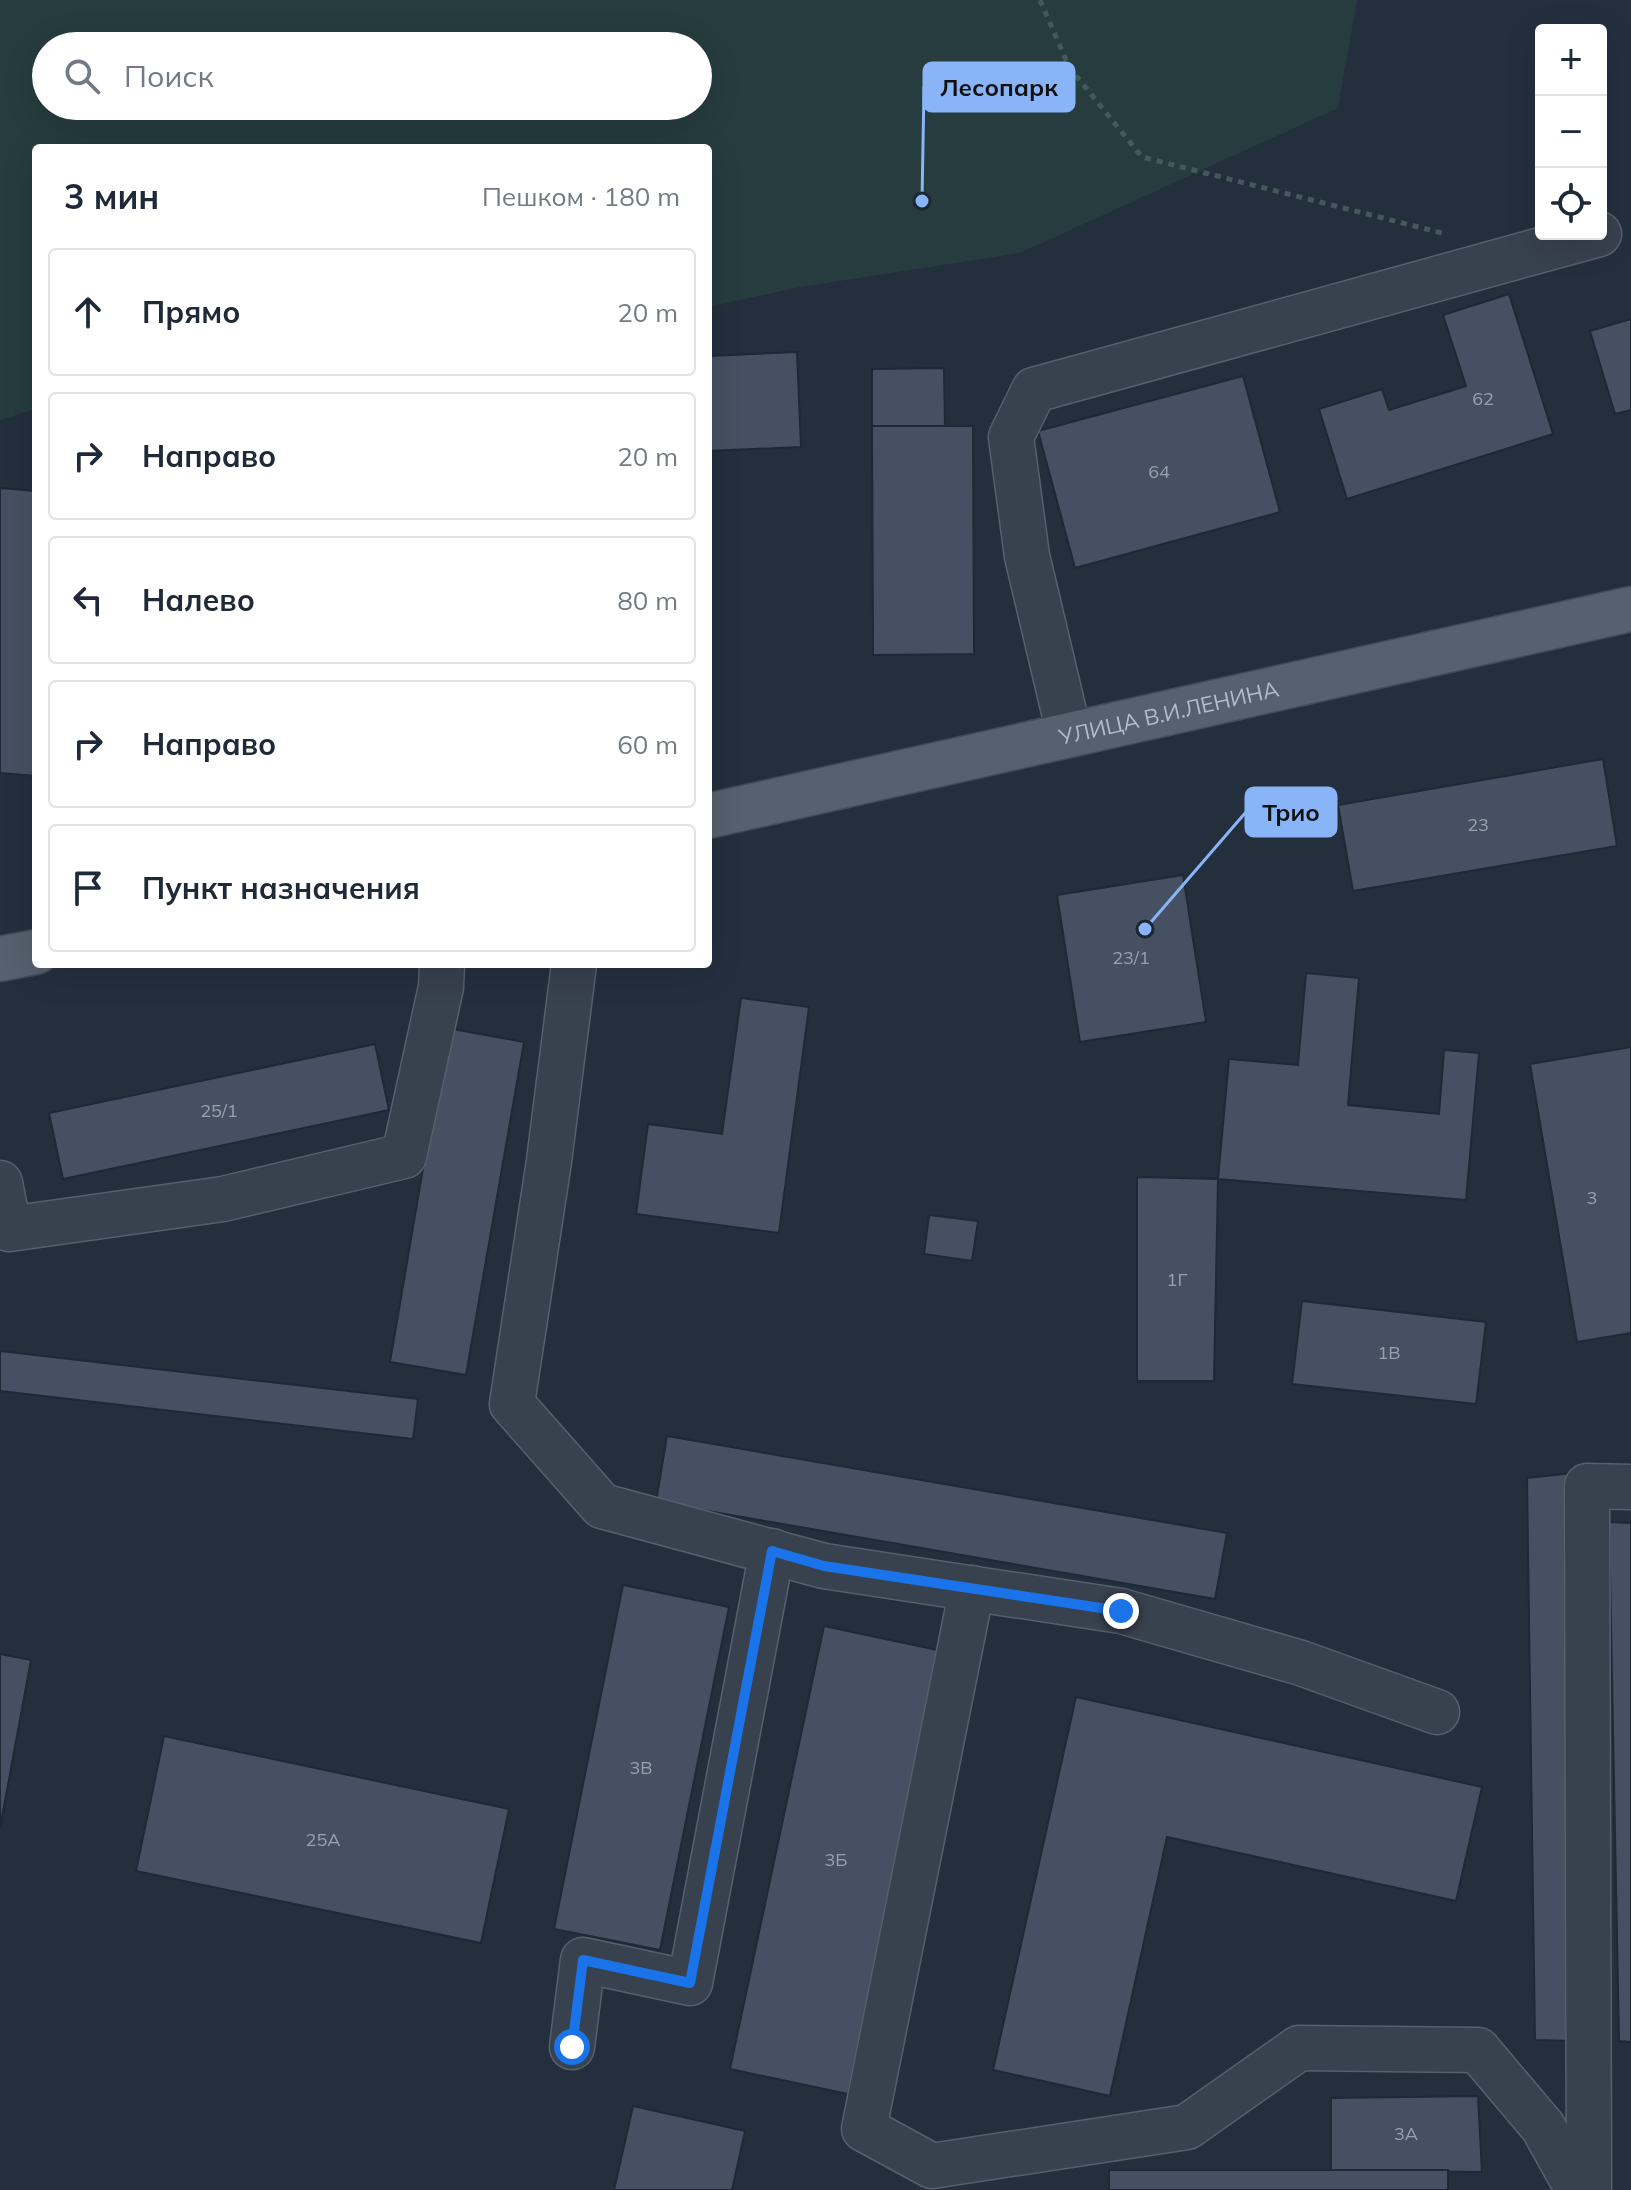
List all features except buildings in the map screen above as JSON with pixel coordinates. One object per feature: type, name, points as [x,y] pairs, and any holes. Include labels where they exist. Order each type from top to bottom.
[{"type":"main road","name":"УЛИЦА В.И.ЛЕНИНА","points":[[712,815],[1631,609]]},
{"type":"main road","points":[[0,959],[32,953]]},
{"type":"lane","points":[[1607,231],[1631,220]]},
{"type":"lane","points":[[1069,733],[1027,556],[1011,437],[1034,390],[1578,240]]},
{"type":"lane","points":[[0,1183],[9,1229],[223,1199],[404,1156],[441,987],[442,968]]},
{"type":"lane","points":[[573,968],[549,1161],[512,1404],[602,1506],[824,1566],[1121,1611],[1301,1663],[1437,1712]]},
{"type":"lane","points":[[1589,2190],[1587,1486],[1631,1487]]},
{"type":"lane","points":[[572,2047],[583,1960],[690,1983],[772,1551]]},
{"type":"lane","points":[[972,1588],[864,2129],[932,2166],[1187,2127],[1299,2048],[1478,2050],[1543,2127],[1578,2190]]},
{"type":"path","points":[[1040,0],[1069,67],[1142,157],[1454,236]]},
{"type":"green space","points":[[0,0],[1357,0],[1338,108],[1020,253],[800,287],[712,306],[712,144],[32,144],[32,410],[0,420]]},
{"type":"place","name":"Лесопарк","points":[[922,201]]},
{"type":"place","name":"Трио","points":[[1145,929]]},
{"type":"route","points":[[572,2047],[583,1960],[690,1983],[772,1551],[824,1566],[1121,1611]]}]
